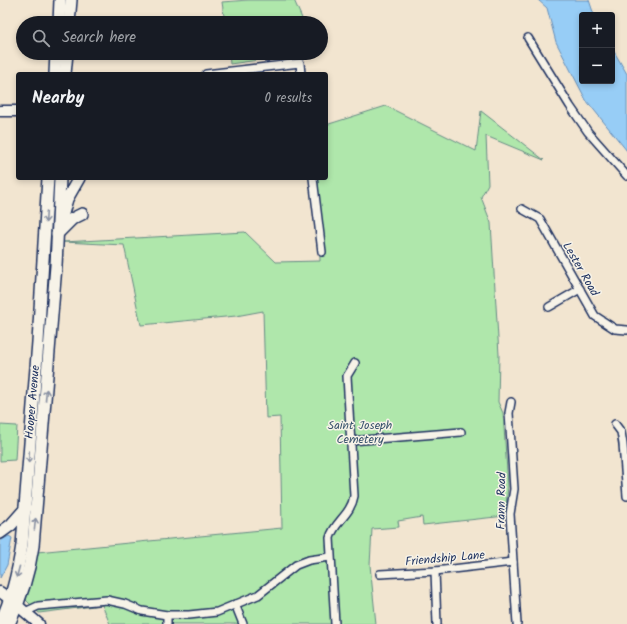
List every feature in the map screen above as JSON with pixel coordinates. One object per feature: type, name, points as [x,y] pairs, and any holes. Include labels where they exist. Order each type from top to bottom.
[{"type":"main road","points":[[59,16],[60,0]]},
{"type":"main road","points":[[70,16],[71,0]]},
{"type":"main road","points":[[55,72],[56,60]]},
{"type":"main road","points":[[65,72],[66,60]]},
{"type":"main road","name":"Hooper Avenue","points":[[0,623],[18,605],[19,566],[26,508],[48,180]]},
{"type":"main road","name":"Hooper Avenue","points":[[10,624],[18,605],[29,569],[33,546],[56,258],[60,180]]},
{"type":"main road","points":[[57,234],[67,199],[79,180]]},
{"type":"main road","points":[[57,234],[72,219],[82,214]]},
{"type":"main road","points":[[38,342],[50,268],[52,262],[56,258]]},
{"type":"main road","points":[[0,533],[12,525],[26,508]]},
{"type":"street","points":[[528,38],[588,132],[627,176]]},
{"type":"street","points":[[223,72],[300,63],[301,72]]},
{"type":"street","points":[[0,111],[16,112]]},
{"type":"street","points":[[313,180],[322,252]]},
{"type":"street","name":"Lester Road","points":[[522,209],[540,219],[595,316],[615,329],[627,330]]},
{"type":"street","points":[[549,307],[580,289]]},
{"type":"street","points":[[335,624],[330,538],[331,532],[350,509],[354,496],[347,376],[348,372],[355,363]]},
{"type":"street","name":"Frann Road","points":[[511,402],[509,413],[514,489],[510,514],[517,624]]},
{"type":"street","points":[[615,424],[620,432],[623,444],[627,496]]},
{"type":"street","points":[[351,440],[461,432]]},
{"type":"street","points":[[18,605],[38,606],[107,600],[125,604],[142,612],[167,615],[189,615],[217,612],[258,595],[296,565],[309,560],[330,557]]},
{"type":"street","name":"Friendship Lane","points":[[380,574],[435,571],[513,562]]},
{"type":"street","points":[[435,571],[437,624]]},
{"type":"street","points":[[0,592],[18,605],[39,624]]},
{"type":"street","points":[[235,604],[243,624]]},
{"type":"street","points":[[167,615],[167,624]]},
{"type":"green space","points":[[248,0],[294,0],[301,16],[224,16],[222,2]]},
{"type":"green space","points":[[230,60],[258,60],[230,64]]},
{"type":"green space","name":"Saint Joseph Cemetery","points":[[386,106],[476,151],[481,111],[544,160],[486,136],[488,184],[481,197],[491,223],[499,355],[498,402],[503,413],[508,486],[505,516],[423,525],[422,517],[398,521],[399,527],[372,529],[370,565],[376,624],[110,624],[102,605],[39,613],[26,600],[37,552],[282,528],[280,417],[266,418],[263,311],[236,316],[141,325],[124,245],[63,242],[245,232],[276,262],[320,261],[318,180],[328,180],[328,124]]},
{"type":"green space","points":[[0,425],[17,426],[15,460],[0,461]]},
{"type":"water","points":[[538,0],[589,0],[593,12],[579,12],[579,84],[615,84],[615,53],[627,74],[627,151],[586,100],[556,42],[547,8]]},
{"type":"water","points":[[9,536],[12,538],[7,565],[0,578],[0,541]]}]
